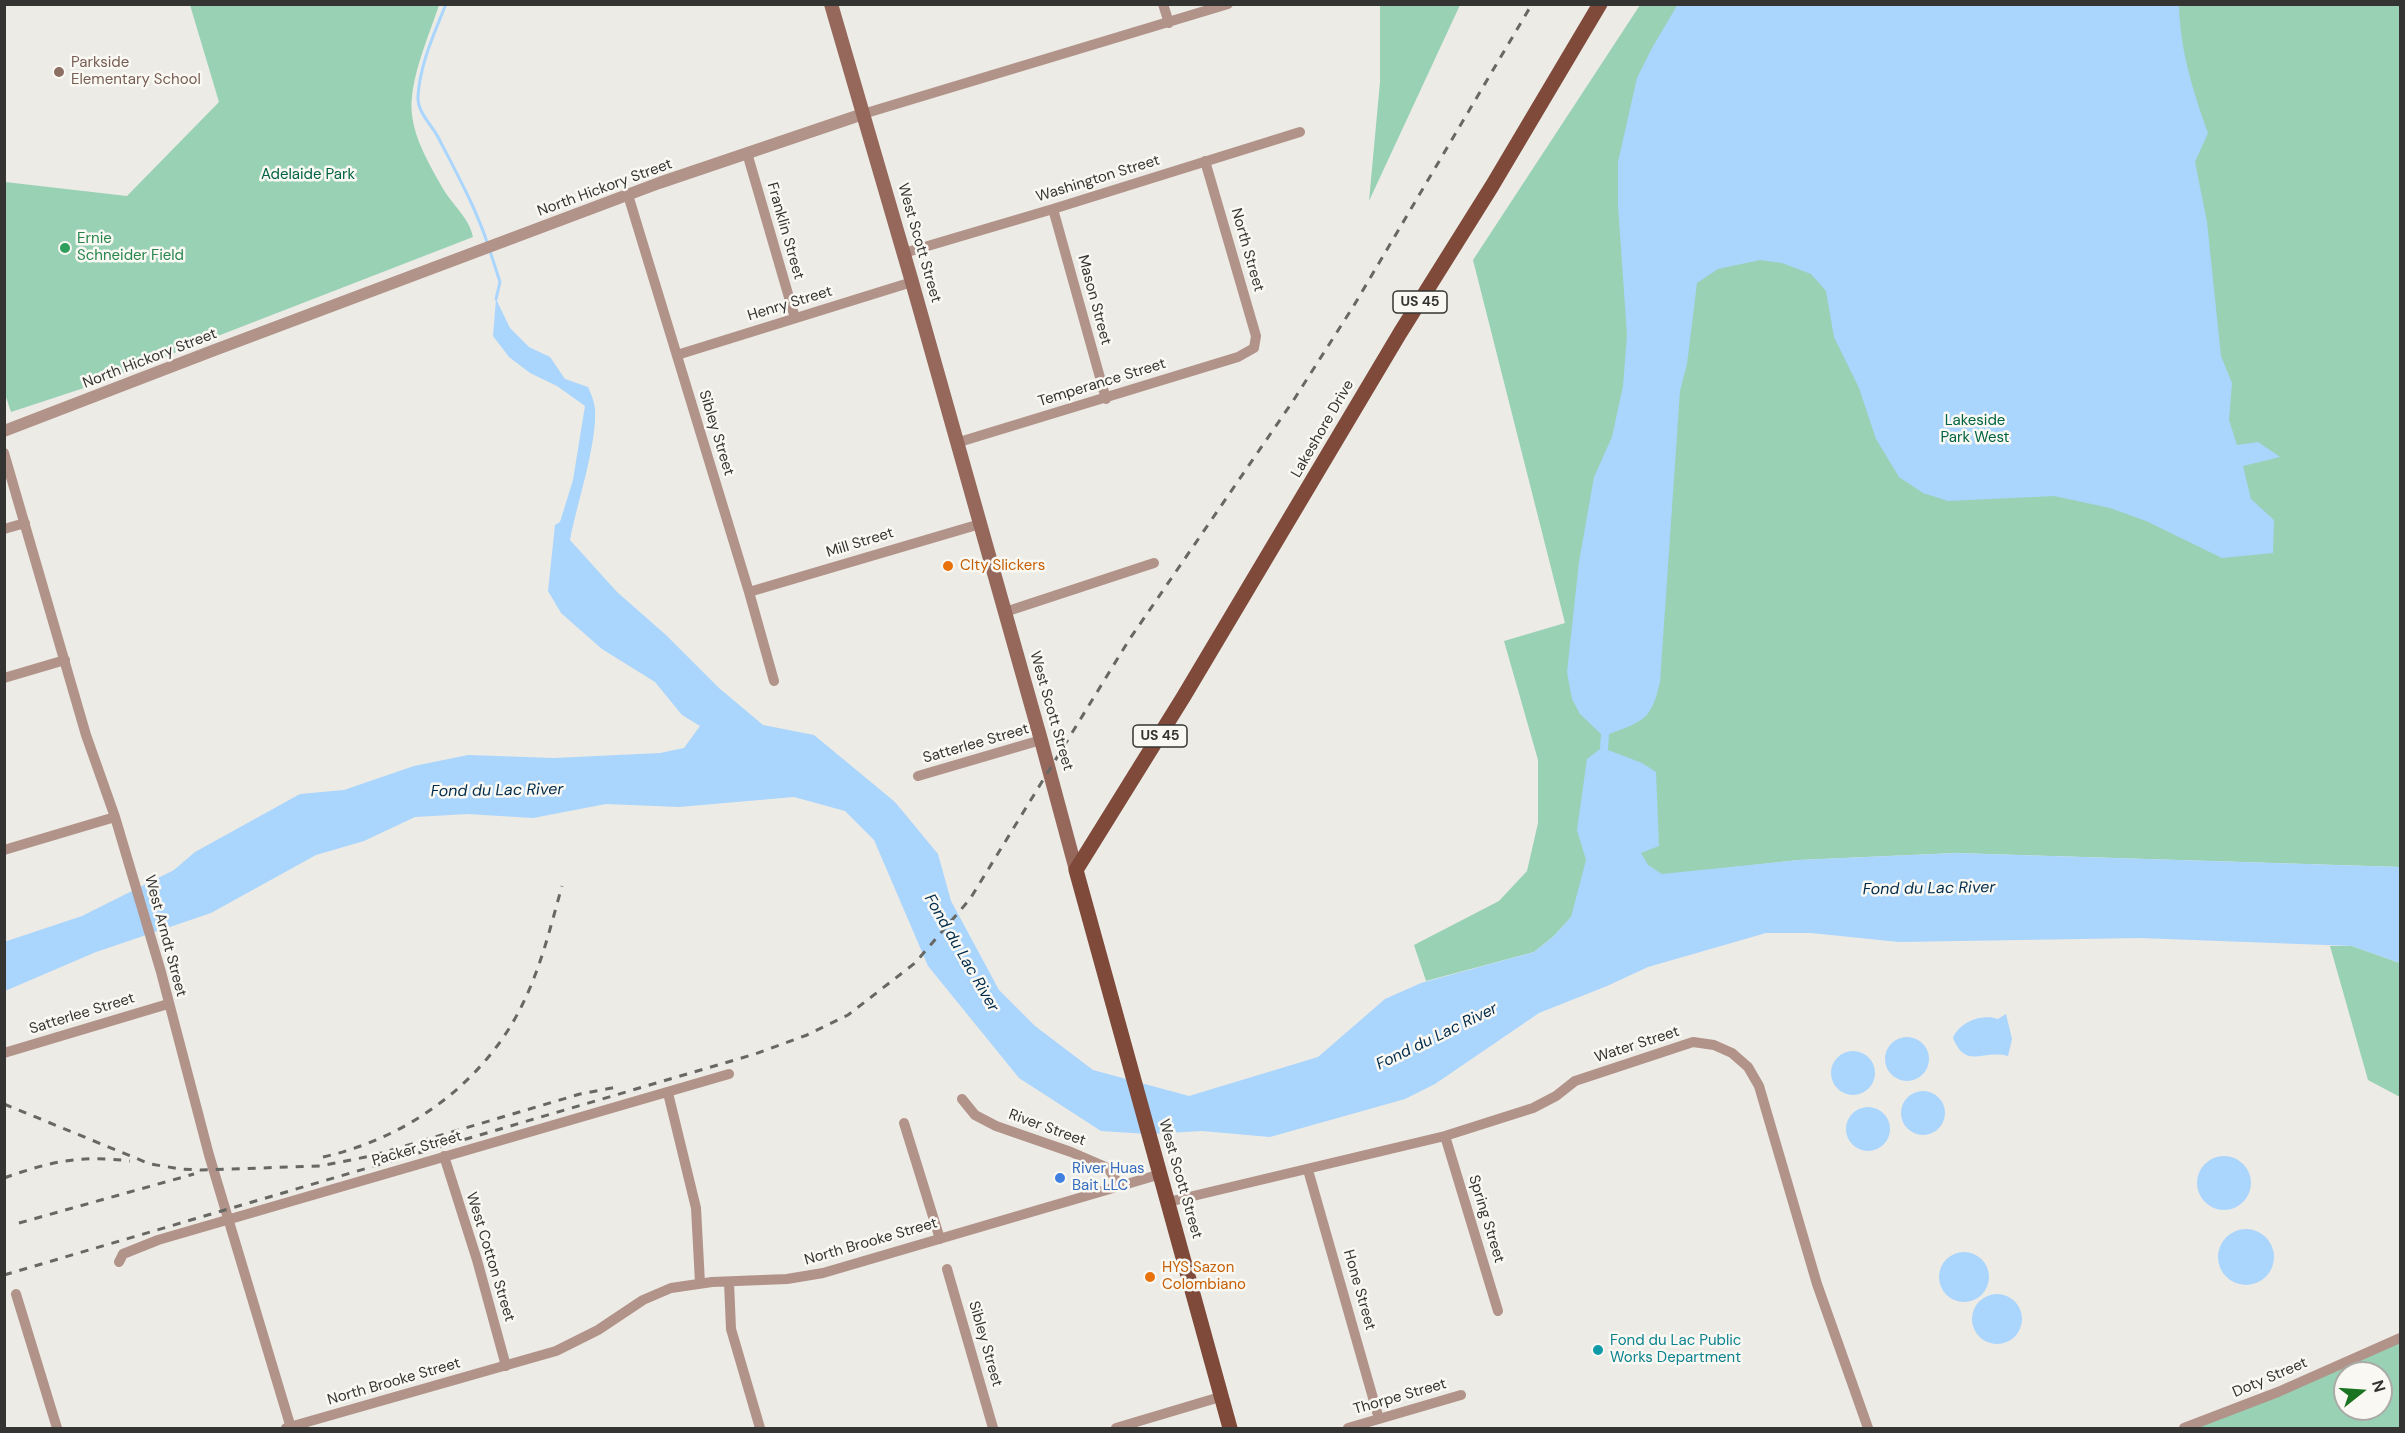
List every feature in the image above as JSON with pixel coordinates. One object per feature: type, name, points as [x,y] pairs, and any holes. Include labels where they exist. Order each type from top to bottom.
[{"type":"main road","name":"West Scott Street","points":[[831,4],[904,253],[1041,740],[1230,1428]]},
{"type":"main road","name":"Lakeshore Drive","points":[[1076,870],[1184,696],[1400,333],[1492,186],[1600,4]]},
{"type":"street","points":[[1163,4],[1169,23]]},
{"type":"street","name":"North Hickory Street","points":[[4,431],[628,195],[747,153],[863,114],[1228,4]]},
{"type":"street","name":"Washington Street","points":[[904,253],[1300,132]]},
{"type":"street","name":"Franklin Street","points":[[747,153],[795,318]]},
{"type":"street","name":"North Street","points":[[1205,161],[1256,336],[1254,348]]},
{"type":"street","name":"Sibley Street","points":[[628,195],[774,681]]},
{"type":"street","name":"Mason Street","points":[[1053,209],[1106,399]]},
{"type":"street","name":"Henry Street","points":[[676,355],[912,282]]},
{"type":"street","name":"Temperance Street","points":[[956,442],[1106,399],[1245,354],[1254,348]]},
{"type":"street","name":"West Arndt Street","points":[[4,453],[64,660],[115,817],[161,972],[228,1219],[289,1428]]},
{"type":"street","points":[[4,529],[25,523]]},
{"type":"street","name":"Mill Street","points":[[749,592],[980,524]]},
{"type":"street","points":[[1005,612],[1154,563]]},
{"type":"street","points":[[4,678],[64,660]]},
{"type":"street","name":"Satterlee Street","points":[[918,776],[1041,740]]},
{"type":"street","points":[[4,850],[115,817]]},
{"type":"street","name":"Satterlee Street","points":[[4,1053],[168,1004]]},
{"type":"street","name":"Water Street","points":[[1168,1202],[1445,1136],[1533,1108],[1556,1096],[1575,1081],[1693,1042],[1714,1045],[1732,1053],[1748,1067],[1759,1086],[1817,1284],[1868,1428]]},
{"type":"street","name":"Packer Street","points":[[119,1262],[123,1254],[132,1249],[228,1219],[729,1074]]},
{"type":"street","points":[[668,1093],[695,1204],[700,1283]]},
{"type":"street","name":"River Street","points":[[962,1099],[975,1115],[996,1126],[1071,1152],[1108,1168],[1120,1186]]},
{"type":"street","points":[[904,1123],[940,1239]]},
{"type":"street","name":"Spring Street","points":[[1445,1136],[1498,1311]]},
{"type":"street","name":"West Cotton Street","points":[[444,1156],[477,1260],[506,1366]]},
{"type":"street","name":"Hone Street","points":[[1308,1170],[1379,1419]]},
{"type":"street","name":"North Brooke Street","points":[[289,1428],[556,1351],[598,1330],[655,1293],[677,1286],[803,1278],[862,1263],[1161,1174]]},
{"type":"street","name":"Sibley Street","points":[[947,1269],[993,1428]]},
{"type":"street","points":[[729,1282],[731,1329],[760,1428]]},
{"type":"street","points":[[16,1294],[57,1428]]},
{"type":"street","name":"Doty Street","points":[[2184,1428],[2278,1392],[2400,1338]]},
{"type":"street","name":"Thorpe Street","points":[[1348,1428],[1461,1395]]},
{"type":"street","points":[[1116,1428],[1220,1397]]},
{"type":"green space","name":"Adelaide Park","points":[[190,5],[439,5],[416,74],[412,115],[416,134],[428,161],[446,193],[468,223],[473,237],[81,389],[11,412],[4,391],[5,182],[127,196],[219,102]]},
{"type":"green space","points":[[1380,5],[1460,5],[1369,201],[1380,82]]},
{"type":"green space","name":"Lakeside Park West","points":[[1640,5],[2400,5],[2400,867],[1956,853],[1799,860],[1662,875],[1571,917],[1554,936],[1534,952],[1426,981],[1414,945],[1499,901],[1527,871],[1538,823],[1538,760],[1504,641],[1565,623],[1473,260]]},
{"type":"green space","points":[[2330,946],[2352,946],[2400,963],[2400,1097],[2368,1080]]},
{"type":"green space","points":[[2400,1338],[2400,1428],[2184,1428],[2333,1366],[2333,1421],[2393,1421],[2393,1361],[2345,1361]]},
{"type":"water","name":"Fond du Lac River","points":[[1678,4],[2179,5],[2188,70],[2208,133],[2195,162],[2207,222],[2221,356],[2232,383],[2229,420],[2237,445],[2258,442],[2280,457],[2243,466],[2251,499],[2274,520],[2273,553],[2222,558],[2146,521],[2110,508],[2054,496],[1948,501],[1923,493],[1899,477],[1876,439],[1859,388],[1834,337],[1826,291],[1811,274],[1782,263],[1760,260],[1718,269],[1697,283],[1687,364],[1680,391],[1660,682],[1657,695],[1644,718],[1609,734],[1608,750],[1642,763],[1656,772],[1659,846],[1641,853],[1648,865],[1662,874],[1799,860],[1956,853],[2400,867],[2400,963],[2352,946],[2140,938],[1899,942],[1811,933],[1766,933],[1648,967],[1539,1013],[1435,1084],[1405,1099],[1270,1137],[1202,1131],[1148,1134],[1101,1131],[1019,1078],[928,966],[874,840],[845,811],[794,797],[679,807],[606,804],[533,818],[468,814],[415,817],[364,841],[316,855],[211,913],[96,952],[5,991],[4,942],[82,916],[174,870],[195,852],[300,794],[344,790],[414,766],[468,755],[554,758],[660,753],[684,748],[700,726],[682,715],[655,682],[602,649],[561,613],[548,591],[555,525],[560,522],[573,480],[585,406],[557,386],[530,373],[509,357],[493,336],[496,299],[510,328],[529,347],[550,357],[565,379],[588,387],[593,400],[595,423],[593,439],[570,540],[617,592],[666,635],[719,688],[763,725],[814,735],[895,802],[938,854],[951,901],[999,990],[1035,1026],[1093,1070],[1189,1096],[1318,1057],[1385,999],[1421,983],[1534,952],[1554,936],[1571,917],[1586,860],[1577,830],[1587,759],[1600,749],[1601,734],[1580,714],[1572,699],[1567,672],[1579,562],[1594,477],[1612,437],[1623,386],[1627,335],[1618,205],[1618,162],[1637,78]]},
{"type":"water","points":[[2006,1014],[2012,1039],[2008,1056],[1969,1056],[1958,1048],[1953,1038],[1960,1027],[1978,1018],[1998,1019]]},
{"type":"water","points":[[1907,1037],[1922,1044],[1929,1059],[1922,1074],[1907,1081],[1892,1074],[1885,1059],[1892,1044]]},
{"type":"water","points":[[1853,1051],[1868,1058],[1875,1073],[1868,1088],[1853,1095],[1838,1088],[1831,1073],[1838,1058]]},
{"type":"water","points":[[1923,1091],[1939,1097],[1945,1113],[1939,1129],[1923,1135],[1907,1129],[1901,1113],[1907,1097]]},
{"type":"water","points":[[1868,1107],[1884,1113],[1890,1129],[1884,1145],[1868,1151],[1852,1145],[1846,1129],[1852,1113]]},
{"type":"water","points":[[2224,1156],[2234,1158],[2243,1164],[2249,1173],[2251,1183],[2249,1193],[2243,1202],[2234,1208],[2224,1210],[2214,1208],[2205,1202],[2199,1193],[2197,1183],[2199,1173],[2205,1164],[2214,1158]]},
{"type":"water","points":[[2241,1229],[2251,1229],[2266,1237],[2272,1246],[2274,1257],[2272,1268],[2266,1277],[2251,1285],[2241,1285],[2230,1280],[2223,1273],[2218,1262],[2218,1252],[2223,1241],[2230,1234]]},
{"type":"water","points":[[1959,1252],[1969,1252],[1982,1259],[1989,1272],[1989,1282],[1982,1295],[1969,1302],[1959,1302],[1950,1298],[1943,1291],[1939,1282],[1939,1272],[1943,1263],[1950,1256]]},
{"type":"water","points":[[1997,1294],[2006,1296],[2017,1305],[2022,1319],[2020,1328],[2011,1339],[1997,1344],[1988,1342],[1977,1333],[1972,1319],[1974,1310],[1983,1299]]},
{"type":"waterway","points":[[446,4],[425,61],[419,84],[418,102],[465,190],[488,245]]},
{"type":"waterway","points":[[490,251],[500,282],[496,299]]},
{"type":"railway","points":[[4,1275],[755,1054],[807,1035],[848,1015],[915,963],[970,899],[1129,640],[1293,401],[1353,307],[1532,4]]},
{"type":"railway","points":[[323,1157],[386,1136],[415,1120],[468,1080],[490,1055],[509,1028],[525,999],[546,944],[562,886]]},
{"type":"railway","points":[[4,1104],[150,1164],[201,1170],[320,1166],[371,1156],[580,1094],[617,1087]]},
{"type":"railway","points":[[4,1178],[37,1167],[66,1161],[81,1159],[130,1161]]},
{"type":"railway","points":[[19,1223],[194,1174]]},
{"type":"place","name":"Parkside Elementary School","points":[[59,72]]},
{"type":"place","name":"Ernie Schneider Field","points":[[65,248]]},
{"type":"place","name":"CIty Slickers","points":[[948,566]]},
{"type":"place","name":"River Huas Bait LLC","points":[[1060,1178]]},
{"type":"place","name":"HYS Sazon Colombiano","points":[[1150,1277]]},
{"type":"place","name":"Fond du Lac Public Works Department","points":[[1598,1350]]}]
